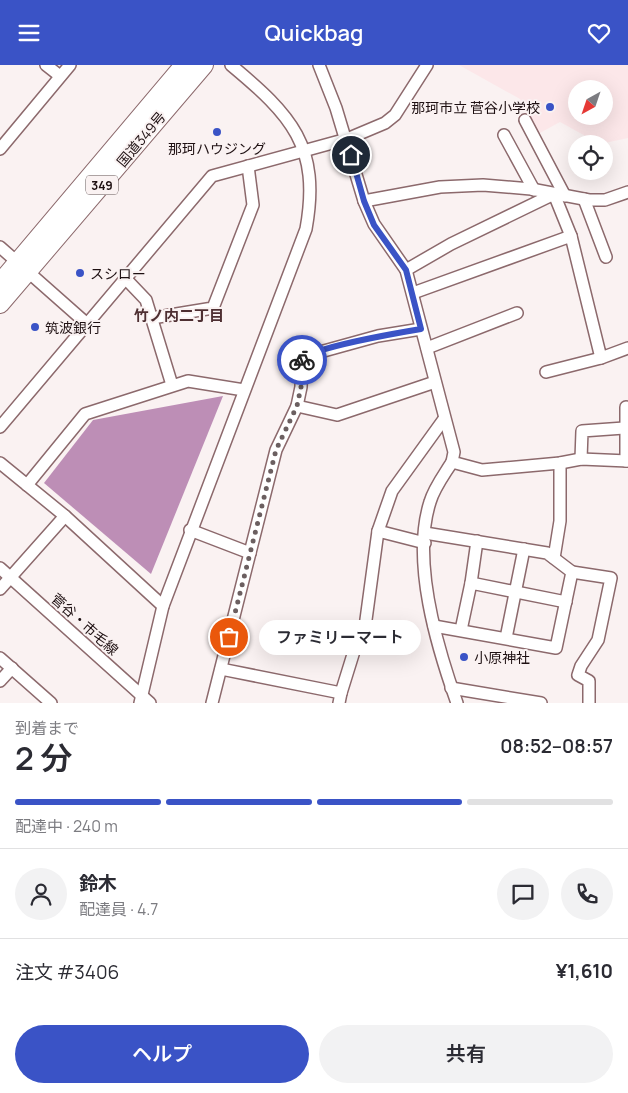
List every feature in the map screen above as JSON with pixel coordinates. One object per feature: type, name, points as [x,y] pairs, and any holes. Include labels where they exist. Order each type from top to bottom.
[{"type":"highway","name":"国道349号","points":[[0,304],[23,267],[184,65]]},
{"type":"highway","name":"国道349号","points":[[0,283],[23,267],[204,65]]},
{"type":"street","points":[[46,65],[60,77]]},
{"type":"street","points":[[0,149],[70,65]]},
{"type":"street","points":[[144,700],[163,605],[306,229],[311,199],[310,170],[294,127],[278,107],[231,65]]},
{"type":"street","points":[[319,65],[346,139],[364,201],[374,225],[406,270],[454,452],[452,462],[429,504],[425,538],[424,579],[434,626],[457,703]]},
{"type":"street","points":[[0,427],[212,176],[346,139],[377,127],[395,115],[427,65]]},
{"type":"street","points":[[526,120],[560,195],[602,358]]},
{"type":"street","points":[[504,135],[534,190]]},
{"type":"street","points":[[152,318],[213,308],[253,205],[248,166]]},
{"type":"street","points":[[364,201],[440,187],[483,185],[534,190],[584,199],[605,200],[628,192]]},
{"type":"street","points":[[406,270],[451,245],[560,195]]},
{"type":"street","points":[[584,199],[606,257]]},
{"type":"street","points":[[413,293],[571,236]]},
{"type":"street","points":[[0,247],[86,323]]},
{"type":"street","points":[[125,278],[146,300],[172,385]]},
{"type":"street","points":[[427,348],[517,313]]},
{"type":"street","points":[[212,703],[276,450],[297,406],[301,387],[302,357],[378,336],[421,329]]},
{"type":"street","points":[[546,372],[602,358],[628,348]]},
{"type":"street","points":[[27,485],[85,414],[188,381],[244,390]]},
{"type":"street","points":[[297,406],[337,415],[435,382]]},
{"type":"street","points":[[452,462],[482,470],[560,463],[581,459],[627,461],[624,428],[626,407]]},
{"type":"street","points":[[366,627],[378,531],[392,491],[444,419]]},
{"type":"street","points":[[581,459],[582,431],[624,428]]},
{"type":"street","points":[[0,463],[65,516],[163,605]]},
{"type":"street","points":[[554,558],[560,521],[560,463]]},
{"type":"street","points":[[0,589],[65,516]]},
{"type":"street","points":[[190,530],[250,553]]},
{"type":"street","points":[[378,531],[425,538],[477,541],[547,553],[572,572],[611,578],[598,640],[581,666],[578,675],[589,681],[589,703]]},
{"type":"street","points":[[461,630],[471,583],[477,541]]},
{"type":"street","points":[[506,638],[524,549]]},
{"type":"street","name":"菅谷・市毛線","points":[[0,568],[144,700]]},
{"type":"street","points":[[434,626],[556,648],[572,572]]},
{"type":"street","points":[[471,583],[566,602]]},
{"type":"street","points":[[221,669],[340,698],[355,648]]},
{"type":"street","points":[[0,658],[51,703]]},
{"type":"street","points":[[0,681],[12,668]]},
{"type":"street","points":[[451,688],[541,703]]},
{"type":"shaded area","name":"那珂市立 菅谷小学校","points":[[459,65],[628,65],[628,138],[613,141],[613,135],[584,135],[560,122],[538,134],[520,99]]},
{"type":"shaded area","points":[[223,396],[151,574],[44,483],[93,420]]},
{"type":"way so far","points":[[229,637],[276,450],[290,425],[297,406],[301,387],[302,360]]},
{"type":"place","name":"那珂市立 菅谷小学校","points":[[550,107]]},
{"type":"place","name":"那珂ハウジング","points":[[217,132]]},
{"type":"place","name":"スシロー","points":[[80,273]]},
{"type":"place","name":"筑波銀行","points":[[35,327]]},
{"type":"place","name":"ファミリーマート","points":[[229,637]]},
{"type":"place","name":"小原神社","points":[[464,657]]},
{"type":"district","name":"竹ノ内二丁目","points":[[179,315]]},
{"type":"route","points":[[302,360],[302,357],[311,353],[378,336],[421,329],[406,270],[374,225],[364,201],[351,155]]}]
